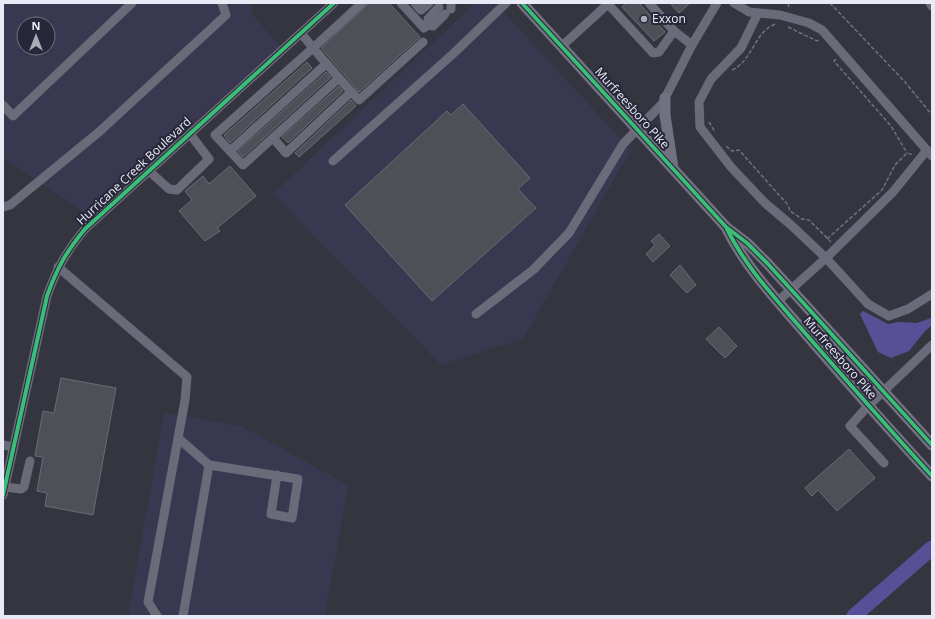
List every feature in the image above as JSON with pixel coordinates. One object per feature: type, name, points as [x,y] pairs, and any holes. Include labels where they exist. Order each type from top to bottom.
[{"type":"main road","name":"Murfreesboro Pike","points":[[522,3],[726,227],[747,243],[791,289],[932,445]]},
{"type":"main road","points":[[665,98],[664,115],[673,168]]},
{"type":"main road","name":"Murfreesboro Pike","points":[[726,227],[737,249],[778,301],[868,406],[932,476]]},
{"type":"street","points":[[3,105],[13,116],[132,3]]},
{"type":"street","points":[[3,207],[10,205],[99,132],[226,15],[222,3]]},
{"type":"street","name":"Hurricane Creek Boulevard","points":[[4,491],[6,470],[13,447],[47,296],[58,267],[67,250],[85,229],[334,3]]},
{"type":"street","points":[[339,78],[243,165],[215,135],[362,3]]},
{"type":"street","points":[[401,3],[424,28],[428,25],[428,19],[447,7]]},
{"type":"street","points":[[418,6],[429,3]]},
{"type":"street","points":[[333,161],[454,53],[506,3]]},
{"type":"street","points":[[648,3],[674,31],[692,45]]},
{"type":"street","points":[[476,314],[533,270],[569,233],[623,144],[651,117],[665,98],[692,45],[717,3]]},
{"type":"street","points":[[734,3],[749,12],[780,15],[809,23],[822,30],[929,153],[893,192],[826,258],[778,301]]},
{"type":"street","points":[[562,46],[608,4],[653,53],[659,52],[674,31]]},
{"type":"street","points":[[758,13],[741,48],[711,79],[700,102],[700,127],[732,168],[764,203],[791,225],[826,258],[868,304],[889,316],[908,309],[932,294]]},
{"type":"street","points":[[301,33],[326,64],[359,100],[423,42]]},
{"type":"street","points":[[230,151],[326,64]]},
{"type":"street","points":[[273,138],[286,153],[351,92]]},
{"type":"street","points":[[149,171],[169,189],[177,190],[209,158],[190,134]]},
{"type":"street","points":[[58,267],[187,377],[185,400],[148,602],[157,616]]},
{"type":"street","points":[[884,463],[850,426],[883,391],[932,345]]},
{"type":"street","points":[[178,438],[209,466],[277,475],[298,479],[292,518],[271,514],[277,475]]},
{"type":"street","points":[[3,445],[13,447]]},
{"type":"street","points":[[4,491],[21,489],[24,487],[30,461]]},
{"type":"street","points":[[183,616],[209,466]]},
{"type":"path","points":[[788,3],[789,8]]},
{"type":"path","points":[[830,3],[905,82],[932,115]]},
{"type":"path","points":[[728,72],[738,68],[745,60],[758,38],[770,26],[778,23]]},
{"type":"path","points":[[787,26],[817,41],[821,38],[825,43]]},
{"type":"path","points":[[833,53],[838,59],[834,61],[891,126],[908,153],[914,155]]},
{"type":"path","points":[[706,118],[716,130],[715,134]]},
{"type":"path","points":[[726,146],[732,151],[739,150],[788,205],[790,211],[802,219],[809,220],[832,243]]},
{"type":"path","points":[[827,239],[882,190],[895,165],[908,153]]},
{"type":"shaded area","points":[[3,3],[251,3],[251,13],[280,46],[89,216],[3,157]]},
{"type":"shaded area","points":[[475,3],[495,3],[631,150],[523,339],[441,365],[273,194]]},
{"type":"shaded area","points":[[863,311],[888,324],[899,322],[917,323],[931,318],[932,325],[925,331],[909,351],[891,358],[878,352],[860,314]]},
{"type":"shaded area","points":[[164,413],[241,426],[348,485],[325,616],[128,616]]},
{"type":"building","points":[[369,3],[389,3],[420,37],[359,92],[321,48]]},
{"type":"building","name":"Exxon","points":[[626,3],[639,3],[665,32],[654,41],[622,7]]},
{"type":"building","points":[[670,3],[690,3],[679,13]]},
{"type":"building","points":[[307,62],[312,68],[230,143],[224,135]]},
{"type":"building","points":[[326,72],[331,77],[243,157],[238,151]]},
{"type":"building","points":[[339,86],[343,91],[288,143],[282,137]]},
{"type":"building","points":[[351,100],[356,106],[299,157],[295,153]]},
{"type":"building","points":[[463,104],[530,178],[518,189],[536,208],[432,301],[345,205],[447,111],[451,115]]},
{"type":"building","points":[[230,166],[256,196],[217,228],[220,231],[205,241],[179,211],[192,200],[185,191],[203,176],[209,184]]},
{"type":"building","points":[[659,234],[670,246],[653,262],[646,254],[655,245],[651,241]]},
{"type":"building","points":[[680,265],[696,285],[687,293],[670,275]]},
{"type":"building","points":[[719,327],[737,346],[725,358],[706,339]]},
{"type":"building","points":[[61,378],[116,388],[93,515],[45,506],[47,493],[37,491],[43,457],[35,456],[43,411],[54,413]]},
{"type":"building","points":[[849,449],[875,478],[837,511],[818,490],[812,496],[805,488]]},
{"type":"waterway","points":[[854,616],[932,548]]},
{"type":"cycle path","points":[[3,495],[47,296],[54,277],[72,245],[85,229],[334,3]]},
{"type":"cycle path","points":[[522,3],[726,227],[747,243],[768,264],[932,445]]},
{"type":"cycle path","points":[[727,229],[743,257],[773,296],[932,476]]},
{"type":"place","name":"Exxon","points":[[644,19]]}]
